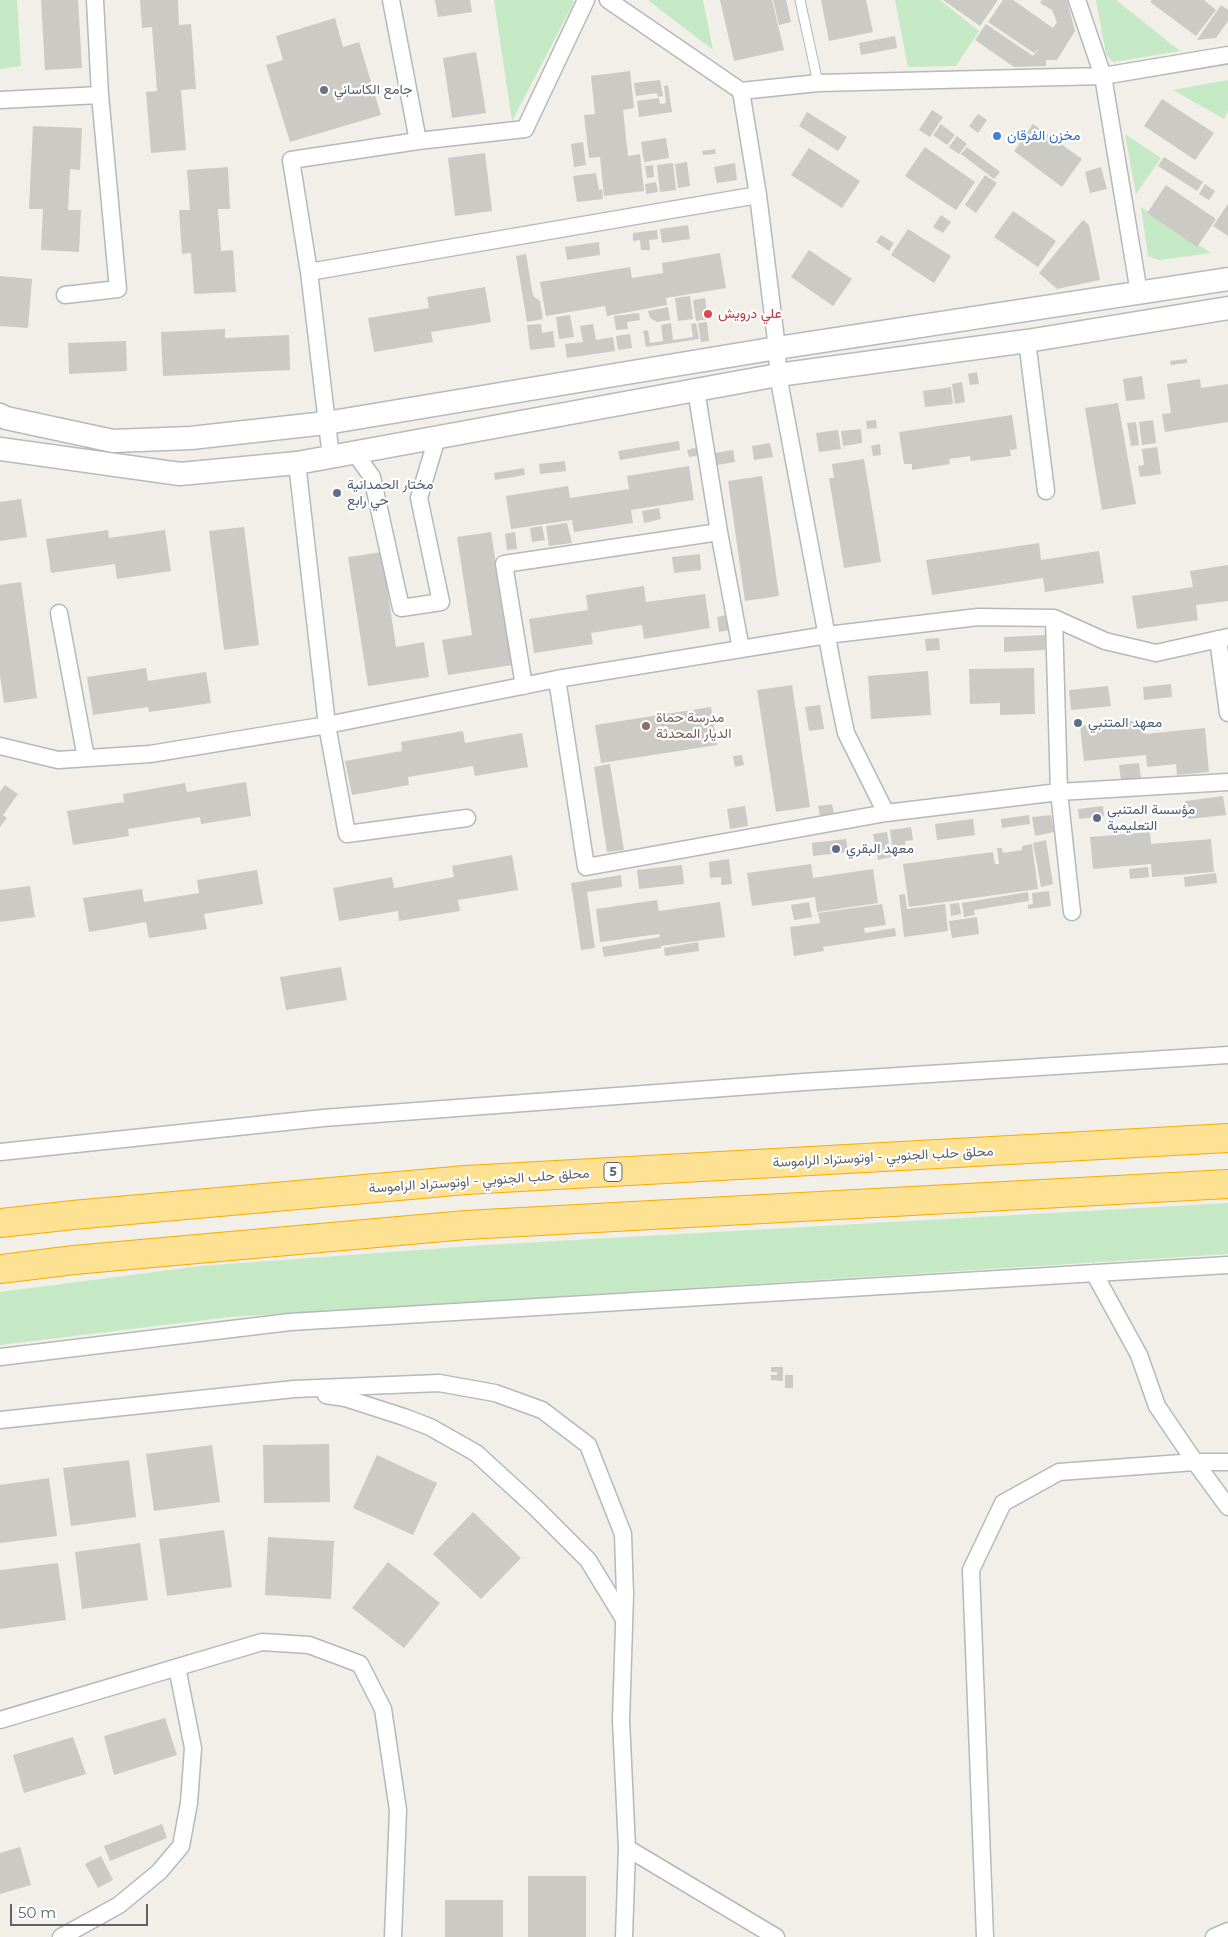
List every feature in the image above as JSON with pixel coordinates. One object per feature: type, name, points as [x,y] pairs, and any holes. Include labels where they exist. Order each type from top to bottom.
[{"type":"highway","name":"محلق حلب الجنوبي - اوتوستراد الراموسة","points":[[0,1224],[73,1215],[466,1180],[1228,1138]]},
{"type":"highway","points":[[0,1269],[74,1260],[466,1225],[1228,1184]]},
{"type":"main road","points":[[0,415],[6,418],[114,441],[191,438],[326,423],[776,348],[1228,279]]},
{"type":"main road","points":[[0,449],[180,474],[297,463],[778,375],[1027,341],[1228,308]]},
{"type":"street","points":[[65,295],[118,289],[100,96],[95,0]]},
{"type":"street","points":[[391,0],[418,141]]},
{"type":"street","points":[[331,457],[309,272],[291,160],[418,141],[525,129],[586,0]]},
{"type":"street","points":[[608,0],[741,91],[818,83],[1103,76],[1228,55]]},
{"type":"street","points":[[1077,0],[1103,76],[1139,293]]},
{"type":"street","points":[[741,91],[758,195],[778,375],[846,733],[886,813]]},
{"type":"street","points":[[0,100],[100,96]]},
{"type":"street","points":[[309,272],[758,195]]},
{"type":"street","points":[[1027,341],[1046,491]]},
{"type":"street","points":[[696,390],[718,532],[741,649]]},
{"type":"street","points":[[355,453],[372,477],[400,608],[441,602],[419,498],[437,438]]},
{"type":"street","points":[[297,463],[327,725],[347,834],[467,818]]},
{"type":"street","points":[[524,686],[504,564],[718,532]]},
{"type":"street","points":[[59,613],[86,758]]},
{"type":"street","points":[[0,746],[58,760],[150,754],[327,725],[557,679],[827,635],[978,617],[1054,618],[1105,641],[1156,653],[1223,638],[1228,713]]},
{"type":"street","points":[[1054,618],[1059,792],[1072,912]]},
{"type":"street","points":[[557,679],[586,867],[886,813],[1059,792],[1228,782]]},
{"type":"street","points":[[0,1152],[323,1118],[804,1082],[1228,1055]]},
{"type":"street","points":[[0,1357],[290,1322],[1228,1265]]},
{"type":"street","points":[[1094,1272],[1139,1355],[1157,1406],[1228,1507]]},
{"type":"street","points":[[0,1420],[294,1389],[439,1383],[496,1393],[542,1410],[588,1445],[623,1534],[625,1595],[621,1720],[627,1848],[624,1937]]},
{"type":"street","points":[[294,1389],[345,1398],[404,1417],[430,1428],[476,1454],[535,1507],[588,1560],[624,1619]]},
{"type":"street","points":[[985,1937],[971,1570],[1003,1503],[1059,1472],[1195,1462],[1228,1462]]},
{"type":"street","points":[[0,1720],[262,1642],[309,1645],[360,1664],[383,1709],[398,1810],[393,1937]]},
{"type":"street","points":[[61,1937],[118,1905],[159,1872],[181,1846],[189,1803],[193,1748],[176,1667]]},
{"type":"street","points":[[627,1848],[776,1937]]},
{"type":"street","points":[[1214,1937],[1228,1931]]},
{"type":"lane","points":[[800,0],[818,83]]},
{"type":"green space","points":[[0,0],[17,0],[21,66],[0,69]]},
{"type":"green space","points":[[494,0],[572,0],[574,2],[512,121]]},
{"type":"green space","points":[[648,0],[703,0],[713,50]]},
{"type":"green space","points":[[895,0],[940,0],[979,31],[956,66],[908,67]]},
{"type":"green space","points":[[1096,0],[1116,0],[1180,51],[1113,62],[1106,54]]},
{"type":"green space","points":[[1228,80],[1228,111],[1224,119],[1173,90]]},
{"type":"green space","points":[[1125,134],[1161,158],[1136,194]]},
{"type":"green space","points":[[1141,207],[1211,253],[1159,260],[1148,256]]},
{"type":"green space","points":[[1228,1203],[1228,1254],[230,1317],[0,1345],[0,1292],[201,1266],[486,1245]]},
{"type":"building","points":[[41,0],[78,0],[82,68],[45,70]]},
{"type":"building","points":[[140,0],[178,0],[179,25],[191,24],[196,89],[181,90],[186,150],[151,153],[146,92],[157,91],[152,27],[142,28]]},
{"type":"building","points":[[435,0],[470,0],[472,12],[438,17]]},
{"type":"building","points":[[720,0],[772,0],[784,50],[734,61]]},
{"type":"building","points":[[773,0],[786,0],[791,22],[779,25]]},
{"type":"building","points":[[821,0],[866,0],[873,32],[829,41]]},
{"type":"building","points":[[943,0],[998,0],[980,26]]},
{"type":"building","points":[[1003,0],[1013,0],[1053,28],[1057,22],[1052,10],[1040,3],[1042,0],[1067,0],[1075,31],[1057,60],[1046,60],[1046,66],[1014,67],[975,40],[986,24],[1033,56],[1040,47],[1034,53],[988,22]]},
{"type":"building","points":[[1152,0],[1204,0],[1216,10],[1196,36],[1150,2]]},
{"type":"building","points":[[1221,5],[1228,10],[1228,21],[1216,38],[1197,40]]},
{"type":"building","name":"جامع الكاساني","points":[[335,18],[343,47],[359,42],[381,115],[290,142],[266,65],[283,60],[276,36]]},
{"type":"building","points":[[895,36],[897,48],[861,55],[859,43]]},
{"type":"building","points":[[476,52],[486,113],[452,118],[443,58]]},
{"type":"building","points":[[630,71],[634,108],[623,110],[628,156],[640,154],[644,191],[604,196],[600,157],[589,158],[584,115],[595,114],[591,76]]},
{"type":"building","points":[[660,80],[663,96],[658,97],[657,93],[636,96],[634,83]]},
{"type":"building","points":[[668,85],[672,112],[639,117],[637,101],[659,98],[660,104],[666,103],[664,86]]},
{"type":"building","points":[[1162,99],[1214,133],[1195,160],[1144,126]]},
{"type":"building","points":[[932,110],[943,117],[930,137],[919,130]]},
{"type":"building","points":[[807,112],[847,137],[838,151],[799,126]]},
{"type":"building","points":[[978,114],[987,120],[978,133],[969,126]]},
{"type":"building","points":[[941,124],[955,135],[947,145],[933,135]]},
{"type":"building","points":[[1033,124],[1082,159],[1062,187],[1014,151]]},
{"type":"building","points":[[33,126],[82,128],[80,170],[70,169],[68,210],[81,210],[79,252],[41,250],[43,209],[29,209]]},
{"type":"building","points":[[957,136],[967,144],[959,154],[949,147]]},
{"type":"building","points":[[666,138],[669,158],[644,162],[641,142]]},
{"type":"building","points":[[583,142],[586,165],[574,167],[571,144]]},
{"type":"building","points":[[925,147],[975,182],[956,210],[905,176]]},
{"type":"building","points":[[967,147],[1000,172],[994,179],[961,154]]},
{"type":"building","points":[[809,148],[860,181],[842,208],[791,175]]},
{"type":"building","points":[[715,149],[716,154],[703,155],[702,151]]},
{"type":"building","points":[[485,153],[492,211],[455,216],[448,158]]},
{"type":"building","points":[[1164,157],[1203,182],[1197,191],[1158,166]]},
{"type":"building","points":[[687,162],[690,186],[678,188],[675,164]]},
{"type":"building","points":[[673,163],[676,190],[660,192],[657,165]]},
{"type":"building","points":[[735,163],[737,180],[717,183],[714,167]]},
{"type":"building","points":[[653,165],[654,177],[647,178],[645,166]]},
{"type":"building","points":[[228,167],[230,209],[218,209],[221,251],[233,250],[236,292],[194,294],[191,253],[182,254],[179,210],[190,210],[187,170]]},
{"type":"building","points":[[1101,167],[1107,189],[1090,193],[1085,172]]},
{"type":"building","points":[[596,173],[599,190],[602,189],[603,199],[577,202],[573,176]]},
{"type":"building","points":[[985,175],[997,183],[976,213],[965,205]]},
{"type":"building","points":[[656,182],[658,192],[646,194],[645,184]]},
{"type":"building","points":[[1205,184],[1215,191],[1209,200],[1199,194]]},
{"type":"building","points":[[1166,185],[1216,219],[1197,247],[1147,213]]},
{"type":"building","points":[[1228,204],[1228,236],[1213,226]]},
{"type":"building","points":[[1013,211],[1056,241],[1038,267],[994,237]]},
{"type":"building","points":[[941,215],[951,222],[943,233],[933,227]]},
{"type":"building","points":[[1083,220],[1089,225],[1100,280],[1057,289],[1039,273]]},
{"type":"building","points":[[688,225],[690,239],[662,243],[660,229]]},
{"type":"building","points":[[908,229],[951,256],[934,283],[891,255]]},
{"type":"building","points":[[657,230],[658,239],[649,240],[650,250],[641,250],[640,240],[633,241],[633,233]]},
{"type":"building","points":[[881,235],[894,243],[889,251],[876,242]]},
{"type":"building","points":[[599,242],[600,255],[567,260],[565,247]]},
{"type":"building","points":[[809,250],[852,279],[833,306],[791,277]]},
{"type":"building","points":[[720,253],[726,288],[666,298],[667,305],[607,316],[605,306],[546,316],[540,282],[630,267],[632,278],[663,273],[662,263]]},
{"type":"building","points":[[526,254],[533,296],[540,301],[543,319],[527,322],[516,256]]},
{"type":"building","points":[[0,276],[32,279],[28,328],[0,326]]},
{"type":"building","points":[[485,287],[491,322],[431,332],[433,342],[374,352],[368,318],[429,308],[427,297]]},
{"type":"building","points":[[690,296],[693,319],[678,321],[675,298]]},
{"type":"building","points":[[705,298],[708,319],[696,321],[693,300]]},
{"type":"building","points":[[668,307],[670,320],[657,322],[650,318],[648,311]]},
{"type":"building","points":[[639,313],[640,320],[627,322],[628,329],[616,330],[614,316]]},
{"type":"building","points":[[570,315],[574,337],[559,339],[556,317]]},
{"type":"building","points":[[707,322],[709,341],[701,342],[698,323]]},
{"type":"building","points":[[671,323],[673,340],[693,337],[691,324],[696,323],[699,339],[646,347],[643,331],[648,330],[650,343],[663,341],[661,325]]},
{"type":"building","points":[[541,324],[542,333],[553,331],[555,347],[530,350],[527,325]]},
{"type":"building","points":[[593,324],[596,340],[613,337],[615,351],[567,358],[565,344],[583,342],[580,326]]},
{"type":"building","points":[[225,329],[225,338],[289,335],[290,370],[163,376],[161,332]]},
{"type":"building","points":[[630,334],[632,348],[618,350],[616,336]]},
{"type":"building","points":[[126,341],[127,371],[69,374],[68,343]]},
{"type":"building","points":[[1187,359],[1187,363],[1171,365],[1170,361]]},
{"type":"building","points":[[977,372],[979,384],[970,385],[968,374]]},
{"type":"building","points":[[1142,376],[1145,399],[1126,401],[1123,379]]},
{"type":"building","points":[[1200,379],[1201,388],[1228,384],[1228,422],[1165,432],[1162,414],[1171,413],[1167,384]]},
{"type":"building","points":[[962,382],[965,402],[955,404],[952,384]]},
{"type":"building","points":[[951,387],[953,404],[925,407],[923,391]]},
{"type":"building","points":[[1118,403],[1136,504],[1102,510],[1085,408]]},
{"type":"building","points":[[1012,415],[1017,449],[1010,450],[1011,456],[971,461],[970,456],[949,459],[950,464],[912,470],[912,464],[904,464],[899,432]]},
{"type":"building","points":[[876,420],[877,428],[867,429],[866,421]]},
{"type":"building","points":[[1153,420],[1156,443],[1142,445],[1139,422]]},
{"type":"building","points":[[1136,422],[1139,445],[1131,446],[1127,423]]},
{"type":"building","points":[[861,429],[862,443],[843,446],[841,431]]},
{"type":"building","points":[[838,430],[841,449],[819,452],[816,433]]},
{"type":"building","points":[[679,441],[680,450],[620,460],[618,451]]},
{"type":"building","points":[[770,443],[773,457],[754,460],[752,446]]},
{"type":"building","points":[[880,444],[881,455],[873,456],[871,446]]},
{"type":"building","points":[[698,447],[700,455],[689,457],[687,450]]},
{"type":"building","points":[[1157,447],[1161,474],[1140,477],[1138,466],[1144,465],[1142,449]]},
{"type":"building","points":[[733,450],[735,462],[717,465],[715,453]]},
{"type":"building","points":[[864,459],[881,562],[844,568],[829,478],[834,478],[832,464]]},
{"type":"building","points":[[565,461],[566,471],[540,474],[539,464]]},
{"type":"building","points":[[689,466],[694,500],[631,510],[633,523],[574,532],[572,520],[511,529],[506,496],[568,486],[570,498],[629,489],[627,476]]},
{"type":"building","points":[[524,468],[525,475],[495,480],[494,473]]},
{"type":"building","points":[[762,476],[779,596],[745,601],[728,481]]},
{"type":"building","points":[[21,499],[27,537],[0,541],[0,502]]},
{"type":"building","points":[[659,508],[661,519],[644,523],[642,511]]},
{"type":"building","points":[[567,523],[572,543],[549,546],[546,526]]},
{"type":"building","points":[[542,526],[545,540],[532,542],[530,528]]},
{"type":"building","points":[[244,527],[259,645],[224,650],[209,531]]},
{"type":"building","points":[[108,530],[109,538],[165,530],[171,571],[117,579],[115,564],[51,573],[46,539]]},
{"type":"building","points":[[491,532],[512,665],[448,675],[442,640],[472,635],[457,537]]},
{"type":"building","points":[[515,532],[517,549],[507,550],[505,534]]},
{"type":"building","points":[[1039,543],[1041,560],[1099,551],[1104,583],[1045,592],[1043,578],[932,595],[926,560]]},
{"type":"building","points":[[382,552],[396,647],[424,642],[429,677],[368,686],[348,557]]},
{"type":"building","points":[[700,554],[701,570],[674,573],[672,557]]},
{"type":"building","points":[[1228,565],[1228,601],[1196,605],[1198,620],[1137,629],[1132,596],[1193,587],[1190,571]]},
{"type":"building","points":[[21,582],[37,698],[4,703],[0,675],[0,585]]},
{"type":"building","points":[[644,586],[646,602],[705,594],[710,628],[644,639],[642,625],[591,633],[593,644],[534,653],[529,619],[588,610],[586,595]]},
{"type":"building","points":[[727,615],[730,630],[719,632],[717,617]]},
{"type":"building","points":[[1045,635],[1045,650],[1004,652],[1004,637]]},
{"type":"building","points":[[939,638],[940,650],[926,651],[925,639]]},
{"type":"building","points":[[146,668],[148,681],[206,672],[211,703],[149,712],[148,707],[93,715],[87,677]]},
{"type":"building","points":[[1034,668],[1035,714],[1000,715],[1000,703],[970,704],[969,669]]},
{"type":"building","points":[[928,671],[931,715],[871,719],[868,676]]},
{"type":"building","points":[[1171,684],[1172,697],[1144,700],[1143,687]]},
{"type":"building","points":[[792,685],[810,807],[776,812],[757,690]]},
{"type":"building","points":[[1108,686],[1111,706],[1071,710],[1069,690]]},
{"type":"building","points":[[820,705],[824,729],[809,731],[805,707]]},
{"type":"building","points":[[711,707],[717,745],[601,763],[595,725]]},
{"type":"building","points":[[1144,720],[1145,734],[1205,728],[1209,772],[1177,775],[1176,764],[1147,767],[1146,755],[1084,761],[1080,726]]},
{"type":"building","points":[[463,731],[465,743],[522,733],[528,767],[475,776],[473,766],[408,777],[409,785],[352,795],[345,761],[402,751],[401,742]]},
{"type":"building","points":[[742,755],[744,765],[735,767],[733,756]]},
{"type":"building","points":[[1139,763],[1141,778],[1121,781],[1119,765]]},
{"type":"building","points":[[610,764],[624,850],[607,852],[594,767]]},
{"type":"building","points":[[246,782],[251,816],[201,824],[200,817],[128,829],[129,836],[73,845],[67,811],[124,802],[123,794],[185,783],[187,792]]},
{"type":"building","points":[[5,785],[18,794],[3,815],[7,818],[0,827],[0,792]]},
{"type":"building","points":[[1223,796],[1226,815],[1188,819],[1185,801]]},
{"type":"building","points":[[832,804],[834,814],[820,816],[818,806]]},
{"type":"building","points":[[745,806],[748,826],[730,829],[727,809]]},
{"type":"building","points":[[1103,806],[1104,816],[1079,819],[1078,809]]},
{"type":"building","points":[[1029,815],[1030,824],[1002,828],[1001,819]]},
{"type":"building","points":[[1051,815],[1054,832],[1035,836],[1032,817]]},
{"type":"building","points":[[973,819],[975,835],[937,840],[935,824]]},
{"type":"building","points":[[911,827],[913,840],[905,841],[905,845],[895,846],[896,858],[894,858],[890,830]]},
{"type":"building","points":[[887,832],[891,857],[878,860],[873,834]]},
{"type":"building","points":[[1150,832],[1151,844],[1211,839],[1214,872],[1152,877],[1151,864],[1093,869],[1090,837]]},
{"type":"building","points":[[846,839],[848,852],[813,856],[812,843]]},
{"type":"building","points":[[1046,840],[1053,884],[1041,887],[1033,843]]},
{"type":"building","points":[[1032,844],[1038,889],[909,907],[903,864],[993,852],[995,864],[999,864],[997,848],[1002,848],[1003,853],[1022,850],[1022,846]]},
{"type":"building","points":[[512,855],[518,890],[458,900],[460,911],[399,921],[398,911],[339,921],[333,888],[392,877],[394,888],[454,877],[452,866]]},
{"type":"building","points":[[729,859],[732,884],[721,885],[721,877],[710,878],[709,862]]},
{"type":"building","points":[[811,864],[813,878],[873,869],[878,903],[817,912],[815,897],[752,906],[747,873]]},
{"type":"building","points":[[682,865],[684,884],[639,889],[637,870]]},
{"type":"building","points":[[1148,867],[1149,877],[1130,879],[1129,869]]},
{"type":"building","points":[[257,870],[263,904],[204,914],[207,929],[149,938],[146,922],[89,932],[83,898],[142,889],[144,902],[199,893],[197,880]]},
{"type":"building","points":[[1216,873],[1217,883],[1185,887],[1184,877]]},
{"type":"building","points":[[621,875],[622,887],[587,892],[595,948],[581,950],[571,883]]},
{"type":"building","points":[[30,886],[35,917],[0,922],[0,890]]},
{"type":"building","points":[[1049,891],[1051,906],[1028,909],[1028,905],[1033,904],[1032,893]]},
{"type":"building","points":[[1028,892],[1029,901],[974,910],[975,915],[964,917],[962,903]]},
{"type":"building","points":[[905,894],[907,909],[945,904],[948,931],[904,937],[899,895]]},
{"type":"building","points":[[657,900],[659,911],[720,902],[725,937],[661,946],[661,948],[604,957],[602,947],[660,937],[659,934],[600,942],[596,909]]},
{"type":"building","points":[[809,902],[812,917],[794,920],[791,905]]},
{"type":"building","points":[[959,903],[961,914],[951,916],[950,904]]},
{"type":"building","points":[[882,904],[886,925],[864,928],[865,933],[895,928],[896,936],[823,947],[824,951],[794,956],[790,927],[820,923],[818,913]]},
{"type":"building","points":[[977,917],[979,934],[952,938],[949,921]]},
{"type":"building","points":[[698,942],[699,951],[665,956],[664,948]]},
{"type":"building","points":[[341,967],[347,1000],[286,1010],[280,977]]},
{"type":"building","points":[[771,1367],[783,1367],[783,1381],[771,1380],[771,1375],[777,1375],[777,1372],[771,1372]]},
{"type":"building","points":[[785,1375],[793,1375],[793,1388],[785,1388]]},
{"type":"building","points":[[329,1444],[330,1502],[264,1503],[263,1445]]},
{"type":"building","points":[[212,1445],[220,1502],[154,1511],[146,1454]]},
{"type":"building","points":[[377,1455],[437,1483],[413,1535],[353,1508]]},
{"type":"building","points":[[129,1460],[136,1517],[71,1526],[63,1468]]},
{"type":"building","points":[[49,1478],[57,1536],[0,1543],[0,1485]]},
{"type":"building","points":[[473,1512],[521,1558],[481,1599],[433,1554]]},
{"type":"building","points":[[224,1530],[232,1587],[167,1596],[159,1539]]},
{"type":"building","points":[[268,1537],[334,1541],[331,1599],[265,1595]]},
{"type":"building","points":[[140,1543],[148,1600],[82,1609],[75,1552]]},
{"type":"building","points":[[388,1562],[440,1603],[404,1648],[352,1608]]},
{"type":"building","points":[[58,1563],[66,1620],[0,1629],[0,1570]]},
{"type":"building","points":[[165,1718],[177,1755],[114,1775],[104,1736]]},
{"type":"building","points":[[73,1737],[86,1774],[24,1793],[13,1755]]},
{"type":"building","points":[[162,1824],[167,1838],[110,1861],[104,1846]]},
{"type":"building","points":[[20,1847],[31,1885],[0,1894],[0,1853]]},
{"type":"building","points":[[101,1856],[113,1880],[98,1888],[85,1864]]},
{"type":"building","points":[[528,1876],[586,1876],[586,1937],[528,1937]]},
{"type":"building","points":[[445,1900],[503,1900],[503,1937],[445,1937]]},
{"type":"place","name":"جامع الكاساني","points":[[324,90]]},
{"type":"place","name":"مخزن الفرقان","points":[[997,136]]},
{"type":"place","name":"علي درويش","points":[[708,314]]},
{"type":"place","name":"مختار الحمدانية حي رابع","points":[[337,493]]},
{"type":"place","name":"معهد المتنبي","points":[[1078,723]]},
{"type":"place","name":"مدرسة حماة الديار المحدثة","points":[[646,726]]},
{"type":"place","name":"مؤسسة المتنبي التعليمية","points":[[1097,818]]},
{"type":"place","name":"معهد البقري","points":[[836,849]]}]
